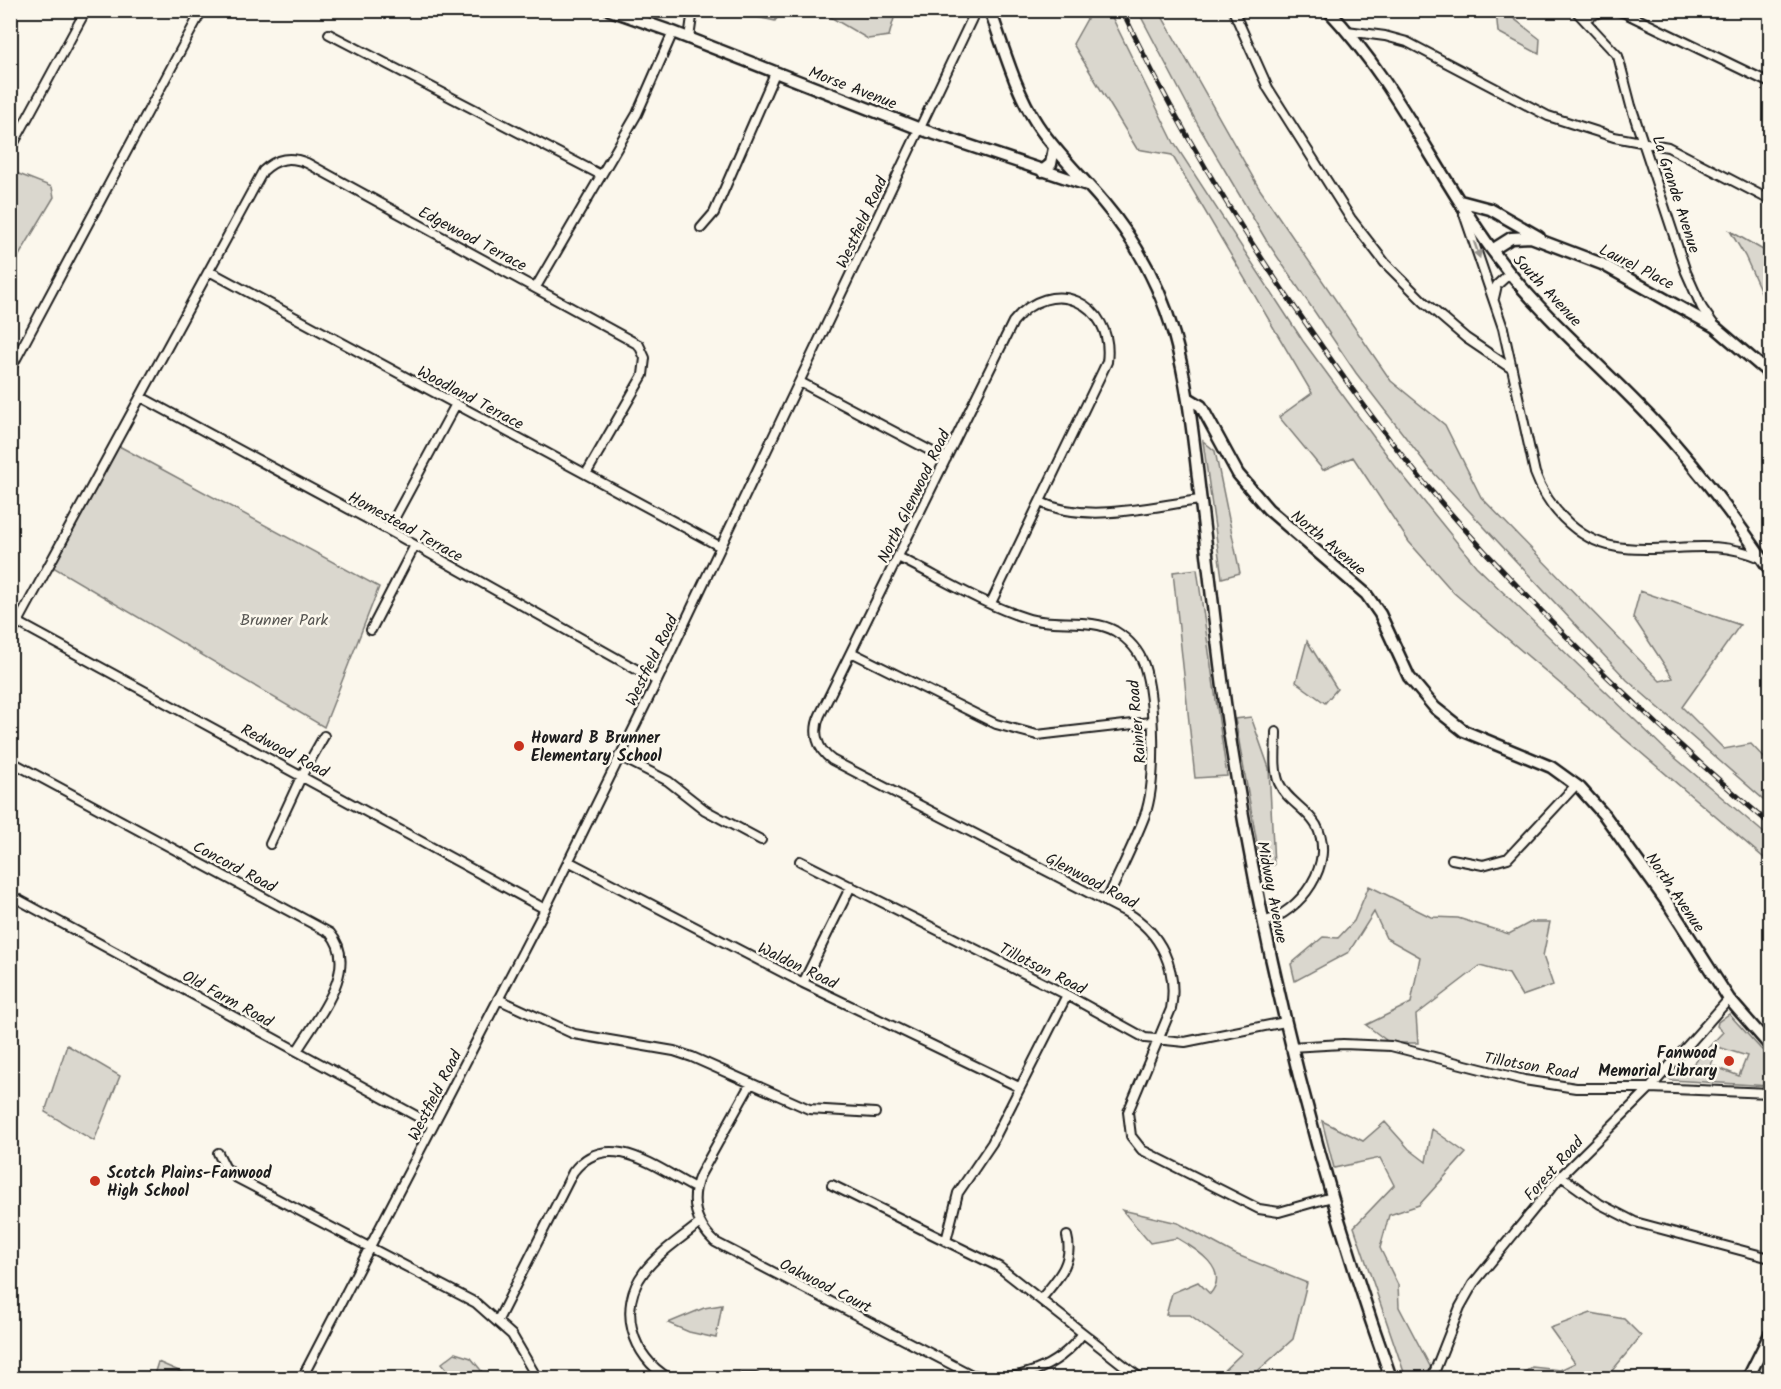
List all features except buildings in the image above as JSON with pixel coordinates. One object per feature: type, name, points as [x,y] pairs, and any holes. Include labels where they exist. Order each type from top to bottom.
[{"type":"main road","name":"Morse Avenue","points":[[610,10],[689,38],[920,129],[1087,185]]},
{"type":"main road","points":[[990,10],[1026,105],[1054,148],[1123,228],[1157,287],[1175,340],[1188,398]]},
{"type":"main road","name":"South Avenue","points":[[1328,10],[1347,31],[1407,112],[1460,201],[1510,273],[1651,418],[1695,468],[1770,570]]},
{"type":"main road","points":[[1042,171],[1051,164],[1054,148]]},
{"type":"main road","name":"Laurel Place","points":[[1460,201],[1490,209],[1542,239],[1612,269],[1715,327]]},
{"type":"main road","name":"Laurel Place","points":[[1492,250],[1512,238],[1542,239]]},
{"type":"main road","name":"La Grande Avenue","points":[[1715,327],[1770,374]]},
{"type":"main road","name":"Midway Avenue","points":[[1188,398],[1228,725],[1263,922],[1290,1047],[1332,1197],[1362,1298],[1391,1378]]},
{"type":"main road","name":"North Avenue","points":[[1188,398],[1202,406],[1239,474],[1268,509],[1366,594],[1380,614],[1410,677],[1435,708],[1464,731],[1551,767],[1576,785],[1612,825],[1669,905],[1729,999],[1770,1046]]},
{"type":"main road","points":[[1748,1378],[1770,1334]]},
{"type":"street","points":[[10,150],[86,10]]},
{"type":"street","points":[[10,370],[202,10]]},
{"type":"street","points":[[689,38],[693,10]]},
{"type":"street","name":"Westfield Road","points":[[302,1378],[545,909],[657,681],[976,10]]},
{"type":"street","points":[[1233,10],[1268,88],[1339,201],[1365,236],[1424,302],[1466,338],[1512,369]]},
{"type":"street","name":"La Grande Avenue","points":[[1575,10],[1618,56],[1631,106],[1686,272],[1702,308],[1715,327]]},
{"type":"street","points":[[1584,19],[1604,10]]},
{"type":"street","points":[[1615,10],[1770,83]]},
{"type":"street","points":[[1347,31],[1385,36],[1407,42],[1548,116],[1614,136],[1668,147],[1770,200]]},
{"type":"street","points":[[536,287],[637,114],[673,32]]},
{"type":"street","points":[[329,34],[601,176]]},
{"type":"street","points":[[701,228],[714,213],[775,73]]},
{"type":"street","name":"Edgewood Terrace","points":[[209,271],[263,171],[277,161],[290,158],[307,163],[634,340],[645,358],[643,375],[586,474]]},
{"type":"street","points":[[1460,201],[1494,299],[1539,483],[1557,512],[1574,528],[1593,539],[1615,547],[1717,546],[1763,558]]},
{"type":"street","points":[[10,637],[209,271]]},
{"type":"street","name":"Woodland Terrace","points":[[209,271],[721,547]]},
{"type":"street","points":[[1494,299],[1497,285],[1510,273]]},
{"type":"street","name":"North Glenwood Road","points":[[820,747],[816,738],[818,720],[1010,328],[1020,313],[1043,299],[1064,298],[1089,308],[1100,320],[1108,340],[1107,362],[1040,502]]},
{"type":"street","points":[[800,382],[946,459]]},
{"type":"street","name":"Homestead Terrace","points":[[141,397],[388,530],[414,547],[657,681]]},
{"type":"street","points":[[388,530],[456,404]]},
{"type":"street","points":[[991,603],[1040,502],[1067,510],[1106,512],[1200,500]]},
{"type":"street","points":[[371,630],[414,547]]},
{"type":"street","name":"Rainier Road","points":[[898,557],[991,603],[1037,621],[1102,626],[1125,638],[1144,664],[1154,773],[1146,814],[1106,902]]},
{"type":"street","name":"Redwood Road","points":[[10,618],[545,909]]},
{"type":"street","points":[[851,652],[996,724],[1020,732],[1055,735],[1151,722]]},
{"type":"street","points":[[1263,922],[1285,913],[1308,889],[1320,868],[1322,855],[1320,834],[1316,825],[1308,814],[1289,799],[1278,781],[1276,732]]},
{"type":"street","points":[[270,844],[302,775],[324,736]]},
{"type":"street","name":"Glenwood Road","points":[[820,747],[832,760],[1106,902],[1146,927],[1166,956],[1173,982],[1172,1000],[1158,1041],[1128,1112],[1131,1136],[1142,1150],[1259,1209],[1279,1212],[1332,1197]]},
{"type":"street","points":[[619,756],[668,781],[705,810],[761,840]]},
{"type":"street","name":"Concord Road","points":[[10,761],[330,933],[342,954],[342,970],[297,1051]]},
{"type":"street","points":[[1452,859],[1483,865],[1508,858],[1576,785]]},
{"type":"street","name":"Waldon Road","points":[[568,861],[803,983],[1019,1087]]},
{"type":"street","name":"Tillotson Road","points":[[800,861],[1067,995],[1136,1034],[1158,1041],[1197,1041],[1285,1022]]},
{"type":"street","points":[[803,983],[851,886]]},
{"type":"street","name":"Old Farm Road","points":[[10,895],[433,1125]]},
{"type":"street","points":[[946,1241],[958,1193],[992,1143],[1067,995]]},
{"type":"street","points":[[498,999],[574,1034],[674,1051],[809,1109],[875,1113]]},
{"type":"street","name":"Forest Road","points":[[1432,1378],[1460,1307],[1473,1284],[1561,1176],[1650,1088],[1729,999]]},
{"type":"street","name":"Tillotson Road","points":[[1290,1047],[1343,1044],[1391,1046],[1548,1085],[1576,1088],[1650,1088],[1770,1093]]},
{"type":"street","points":[[669,1378],[650,1364],[637,1345],[630,1324],[631,1301],[639,1280],[650,1265],[700,1223],[694,1203],[695,1188],[700,1175],[752,1083]]},
{"type":"street","points":[[498,1320],[573,1172],[586,1158],[602,1151],[621,1151],[695,1188]]},
{"type":"street","points":[[218,1153],[225,1167],[237,1178],[466,1298],[498,1320],[521,1348],[537,1378]]},
{"type":"street","points":[[1561,1176],[1600,1204],[1635,1222],[1770,1258]]},
{"type":"street","points":[[832,1185],[999,1267],[1140,1378]]},
{"type":"street","name":"Oakwood Court","points":[[700,1223],[707,1234],[720,1246],[971,1377],[1001,1378],[1033,1372],[1061,1356],[1083,1333]]},
{"type":"street","points":[[1041,1299],[1063,1272],[1068,1261],[1070,1249],[1067,1236]]},
{"type":"street","points":[[738,1378],[756,1378]]},
{"type":"green space","points":[[743,10],[782,11],[775,21],[743,14]]},
{"type":"green space","points":[[1092,10],[1109,11],[1174,143],[1303,341],[1392,462],[1476,566],[1667,751],[1770,838],[1770,863],[1454,593],[1409,542],[1353,457],[1323,470],[1279,417],[1312,393],[1172,155],[1137,149],[1073,44]]},
{"type":"green space","points":[[820,11],[896,11],[889,36],[868,39]]},
{"type":"green space","points":[[1138,11],[1159,11],[1259,188],[1391,381],[1445,425],[1481,497],[1660,681],[1673,678],[1633,617],[1640,591],[1740,625],[1682,707],[1724,749],[1751,744],[1770,764],[1770,805],[1627,680],[1430,469],[1356,373],[1266,240],[1198,125]]},
{"type":"green space","points":[[1496,11],[1504,11],[1540,39],[1539,54],[1498,32]]},
{"type":"green space","points":[[11,171],[52,187],[54,197],[11,269]]},
{"type":"green space","points":[[1730,231],[1770,254],[1770,307],[1767,305],[1745,256]]},
{"type":"green space","points":[[1203,441],[1215,451],[1240,573],[1222,578]]},
{"type":"green space","name":"Brunner Park","points":[[119,446],[379,587],[324,727],[53,567]]},
{"type":"green space","points":[[1197,569],[1227,776],[1195,778],[1173,572]]},
{"type":"green space","points":[[1307,641],[1337,689],[1325,703],[1296,682]]},
{"type":"green space","points":[[1251,717],[1269,768],[1274,865],[1261,866],[1235,719]]},
{"type":"green space","points":[[1369,886],[1431,917],[1458,918],[1509,934],[1531,922],[1550,922],[1543,956],[1553,985],[1522,996],[1509,974],[1480,966],[1416,1015],[1418,1043],[1390,1043],[1366,1025],[1411,1003],[1420,957],[1386,938],[1374,912],[1349,952],[1295,981],[1291,964],[1323,937],[1338,938],[1354,921]]},
{"type":"green space","points":[[1729,1014],[1770,1059],[1770,1086],[1671,1080],[1666,1075],[1676,1065],[1685,1072],[1723,1032],[1717,1026],[1718,1022]],"holes":[[[1718,1047],[1747,1056],[1739,1076],[1711,1065]]]},
{"type":"green space","points":[[67,1045],[120,1076],[94,1141],[45,1112]]},
{"type":"green space","points":[[1322,1121],[1363,1141],[1385,1122],[1409,1149],[1426,1162],[1432,1129],[1466,1153],[1419,1205],[1389,1215],[1380,1248],[1398,1285],[1399,1307],[1431,1368],[1420,1378],[1406,1378],[1354,1227],[1394,1185],[1380,1158],[1334,1168]]},
{"type":"green space","points":[[1122,1210],[1178,1223],[1235,1254],[1307,1283],[1293,1339],[1250,1378],[1218,1376],[1242,1353],[1190,1315],[1166,1315],[1172,1293],[1198,1282],[1210,1294],[1215,1285],[1214,1269],[1201,1254],[1177,1238],[1150,1243]]},
{"type":"green space","points":[[722,1305],[716,1338],[689,1332],[668,1323],[704,1308]]},
{"type":"green space","points":[[1591,1313],[1624,1319],[1641,1336],[1606,1378],[1517,1378],[1532,1367],[1560,1370],[1575,1363],[1550,1328]]},
{"type":"green space","points":[[455,1353],[471,1358],[484,1374],[482,1378],[450,1378],[451,1374],[442,1363]]},
{"type":"green space","points":[[158,1362],[195,1378],[153,1378]]},
{"type":"railway","points":[[1122,10],[1164,93],[1233,213],[1324,350],[1405,459],[1439,500],[1557,628],[1683,748],[1770,824]]},
{"type":"place","name":"Howard B Brunner Elementary School","points":[[519,746]]},
{"type":"place","name":"Fanwood Memorial Library","points":[[1729,1061]]},
{"type":"place","name":"Scotch Plains-Fanwood High School","points":[[95,1181]]}]
